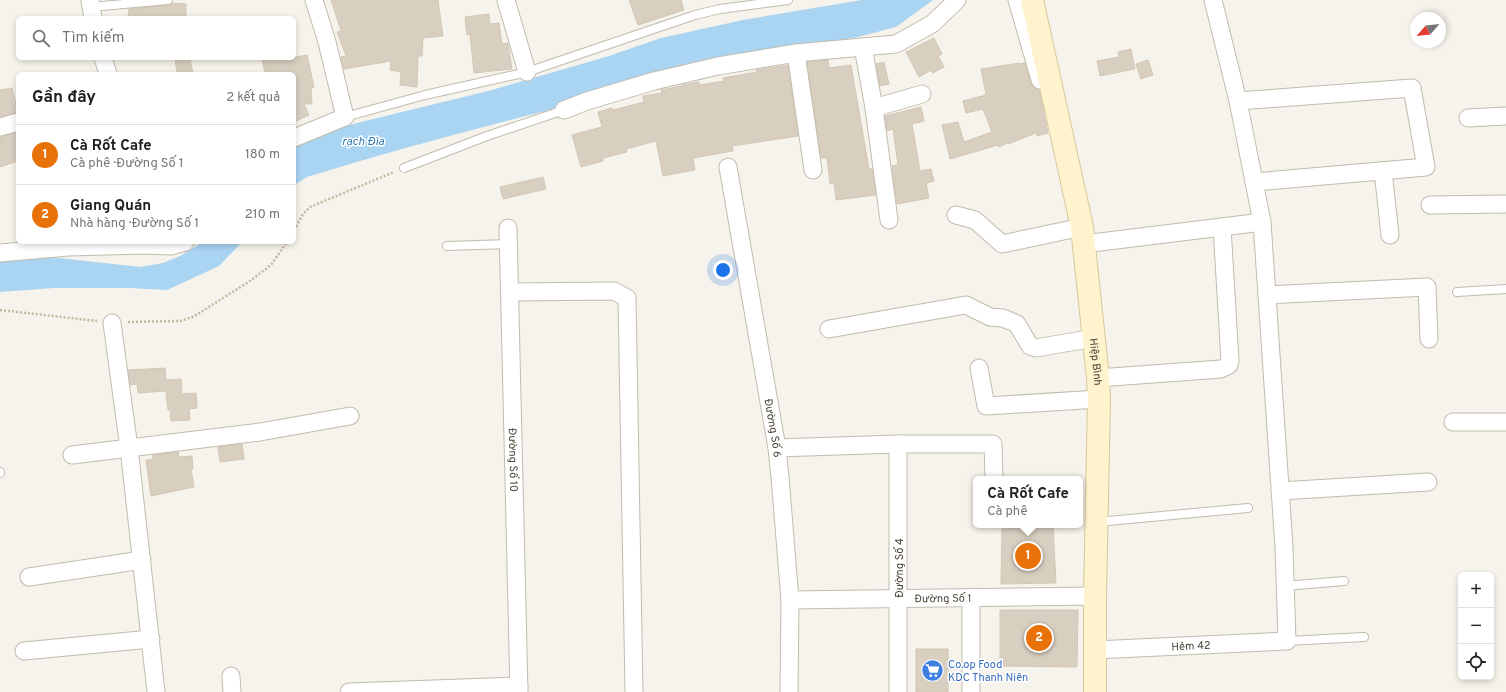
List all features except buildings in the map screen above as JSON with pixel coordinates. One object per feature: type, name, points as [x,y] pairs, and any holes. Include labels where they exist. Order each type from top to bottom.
[{"type":"main road","name":"Hiệp Bình","points":[[1032,0],[1054,94],[1083,236],[1099,388],[1095,596],[1095,692]]},
{"type":"street","points":[[296,137],[345,116],[328,42],[314,0]]},
{"type":"street","points":[[506,0],[527,72]]},
{"type":"street","points":[[564,110],[587,101],[718,66],[796,53],[896,44],[932,24],[957,0]]},
{"type":"street","points":[[1017,0],[1040,81],[1054,94]]},
{"type":"street","points":[[1213,0],[1238,101],[1262,222],[1280,491],[1287,641]]},
{"type":"street","points":[[863,47],[874,108],[889,220]]},
{"type":"street","points":[[796,53],[812,170]]},
{"type":"street","points":[[104,60],[107,72]]},
{"type":"street","points":[[1238,101],[1412,88],[1426,167],[1254,182]]},
{"type":"street","points":[[874,108],[922,94]]},
{"type":"street","points":[[1468,118],[1506,116]]},
{"type":"street","points":[[0,127],[16,123]]},
{"type":"street","name":"Đường Số 6","points":[[728,167],[780,477],[790,600],[789,692]]},
{"type":"street","points":[[1383,171],[1390,235]]},
{"type":"street","points":[[1430,205],[1506,204]]},
{"type":"street","points":[[956,215],[975,220],[1002,244],[1083,236],[1222,227],[1262,222]]},
{"type":"street","points":[[979,368],[986,406],[1221,369],[1228,365],[1230,361],[1222,227]]},
{"type":"street","name":"Đường Số 10","points":[[508,236],[511,292],[519,689]]},
{"type":"street","points":[[0,253],[68,247],[144,244],[171,246],[178,244]]},
{"type":"street","points":[[1267,295],[1427,287],[1429,339]]},
{"type":"street","points":[[511,292],[614,291],[627,298],[634,692]]},
{"type":"street","points":[[830,329],[966,305],[990,317],[1003,318],[1017,324],[1030,346],[1036,348],[1094,338]]},
{"type":"street","points":[[112,323],[129,448],[156,692]]},
{"type":"street","points":[[72,455],[260,432],[350,416]]},
{"type":"street","points":[[1453,422],[1506,422]]},
{"type":"street","points":[[776,448],[898,444],[993,444],[994,476]]},
{"type":"street","name":"Đường Số 4","points":[[898,444],[898,692]]},
{"type":"street","points":[[1280,491],[1428,482]]},
{"type":"street","points":[[29,577],[142,560]]},
{"type":"street","name":"Đường Số 1","points":[[790,600],[1095,596]]},
{"type":"street","points":[[971,597],[971,692]]},
{"type":"street","points":[[24,651],[151,639]]},
{"type":"street","name":"Hẻm 42","points":[[1095,650],[1287,641]]},
{"type":"street","points":[[349,692],[519,689]]},
{"type":"lane","points":[[92,8],[168,0]]},
{"type":"lane","points":[[345,116],[425,95],[527,72],[695,15],[735,7],[788,0]]},
{"type":"lane","points":[[404,168],[487,136],[564,110]]},
{"type":"lane","points":[[447,246],[508,236]]},
{"type":"lane","points":[[1457,292],[1506,289]]},
{"type":"lane","points":[[1097,522],[1248,508]]},
{"type":"lane","points":[[1285,586],[1344,581]]},
{"type":"lane","points":[[1287,641],[1364,637]]},
{"type":"path","points":[[296,226],[303,214],[310,207],[404,168]]},
{"type":"path","points":[[0,310],[112,323],[180,321],[193,317],[250,281],[271,265],[286,244]]},
{"type":"water","name":"rạch Đìa","points":[[862,0],[933,0],[896,27],[858,37],[820,43],[498,123],[307,177],[296,184],[296,145],[314,138],[353,124],[488,91],[609,56],[661,38],[743,20]]},
{"type":"water","points":[[200,244],[240,244],[219,266],[167,290],[130,288],[54,288],[0,292],[0,261],[25,257],[59,258],[140,267],[163,263],[180,256]]},
{"type":"place","name":"Cà Rốt Cafe","points":[[1028,556]]},
{"type":"place","name":"Giang Quán","points":[[1039,638]]},
{"type":"place","name":"Co.op Food KDC Thanh Niên","points":[[932,670]]}]
